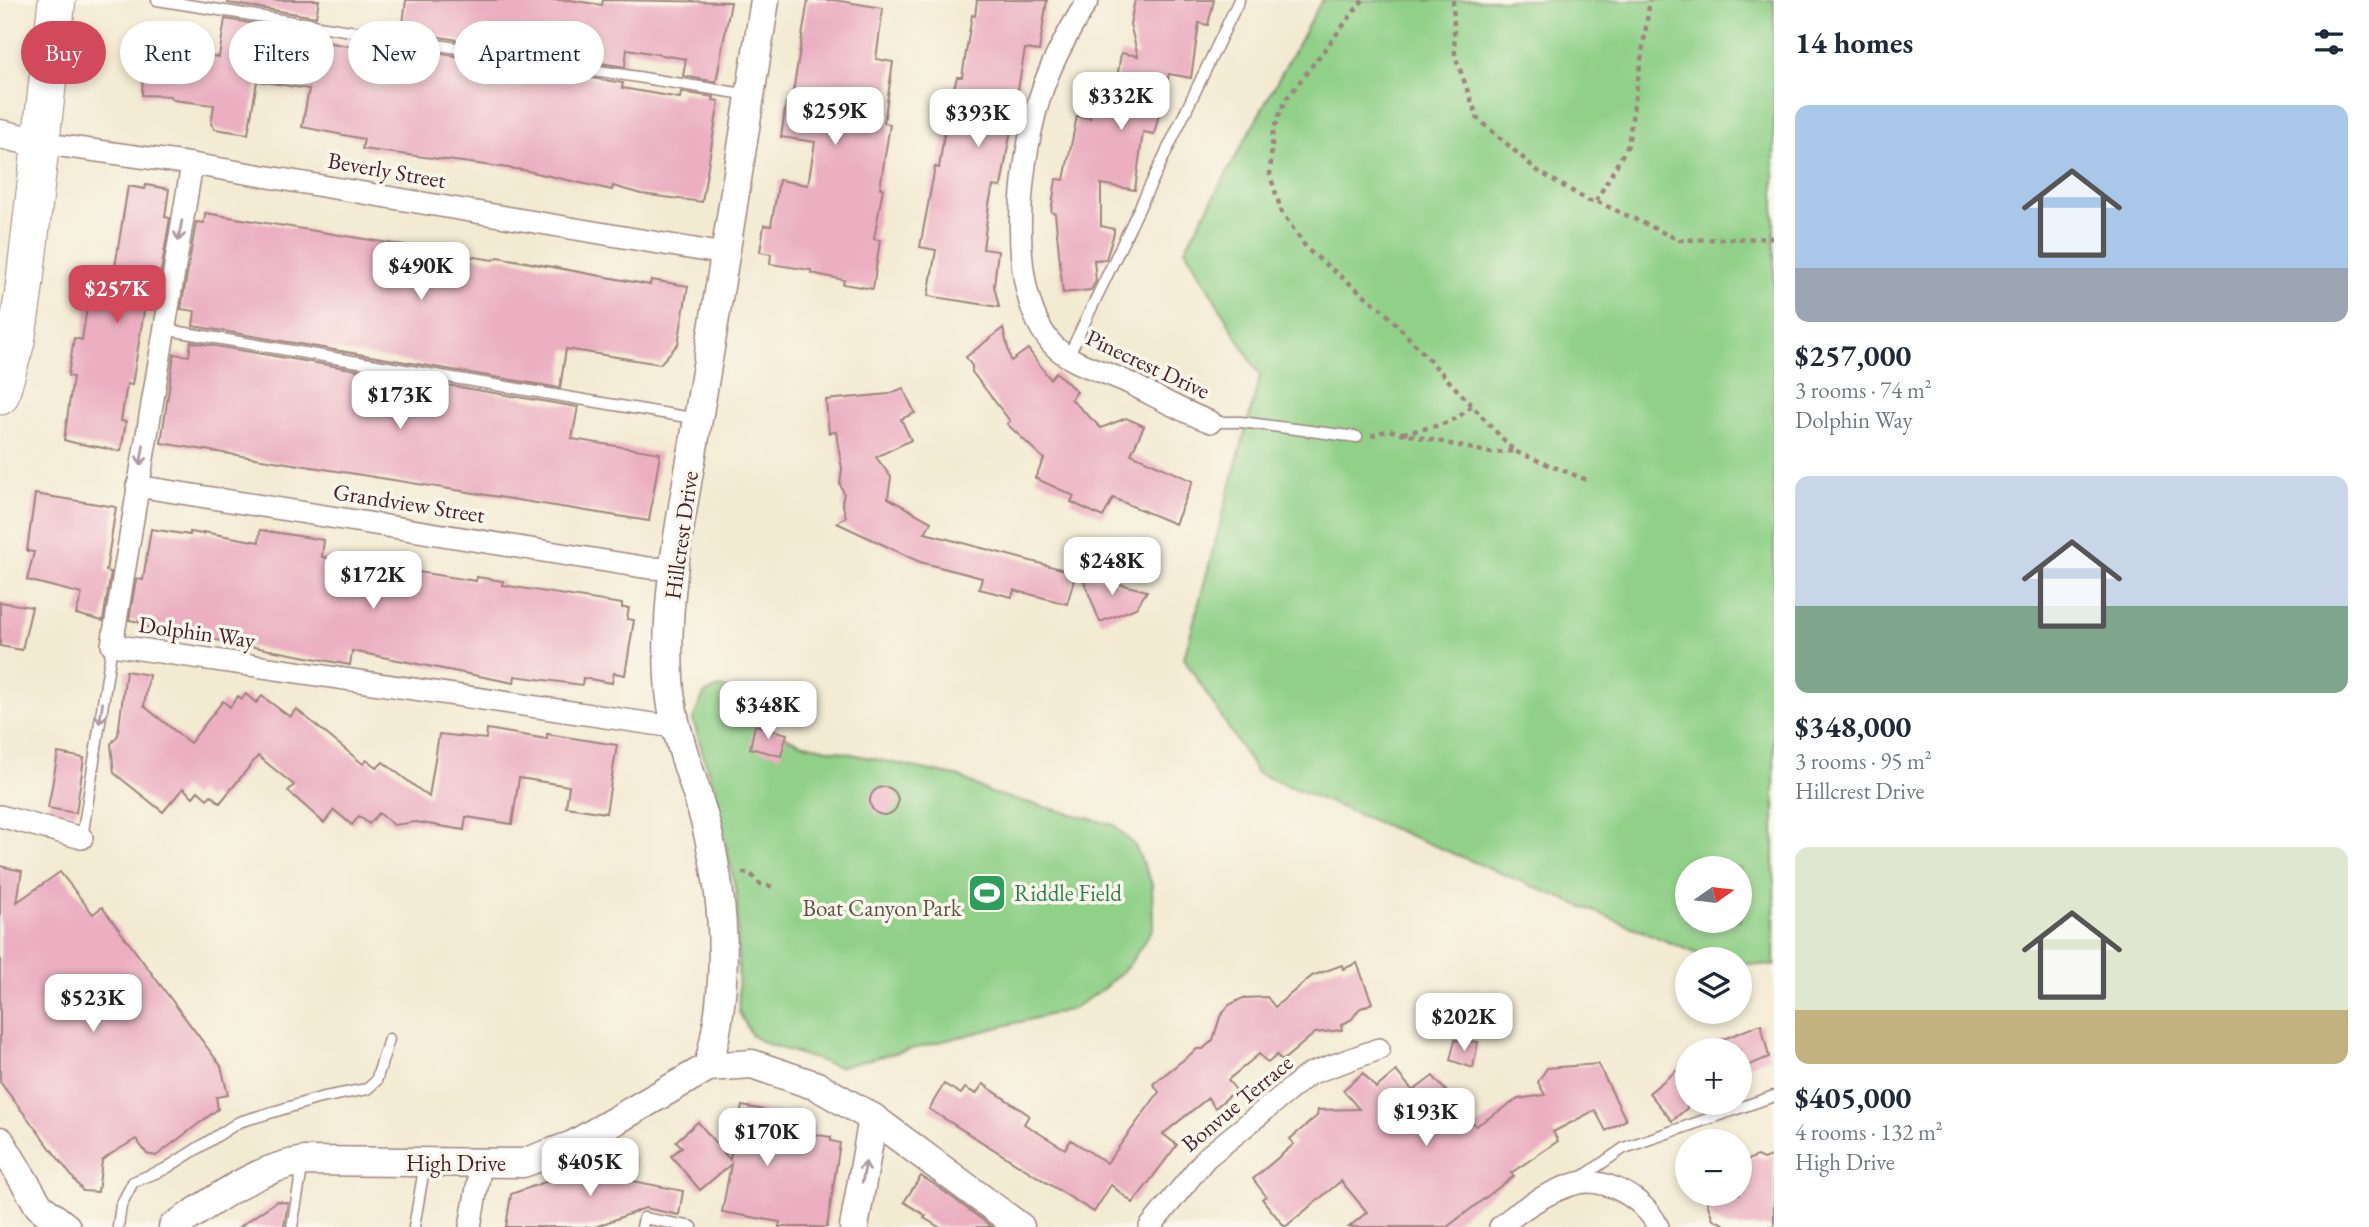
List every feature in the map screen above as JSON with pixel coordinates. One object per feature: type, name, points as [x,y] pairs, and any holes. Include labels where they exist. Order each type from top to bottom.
[{"type":"highway","points":[[0,396],[16,342],[57,0]]},
{"type":"street","name":"Hillcrest Drive","points":[[708,1067],[716,1037],[723,978],[723,930],[718,882],[705,823],[674,727],[668,677],[673,569],[765,0]]},
{"type":"street","name":"Pinecrest Drive","points":[[1087,0],[1055,60],[1036,112],[1019,234],[1020,261],[1035,319],[1045,335],[1068,357],[1126,382],[1172,408],[1211,422]]},
{"type":"street","points":[[0,134],[40,143]]},
{"type":"street","name":"Beverly Street","points":[[40,143],[192,164],[724,254]]},
{"type":"street","name":"Dolphin Way","points":[[192,164],[162,329],[112,645],[674,727]]},
{"type":"street","name":"Grandview Street","points":[[137,486],[649,568],[673,569]]},
{"type":"street","points":[[0,816],[82,838]]},
{"type":"street","name":"Bonvue Terrace","points":[[1150,1227],[1206,1158],[1308,1074],[1379,1049]]},
{"type":"street","name":"High Drive","points":[[173,1227],[257,1175],[284,1164],[304,1161],[481,1165],[523,1163],[552,1155],[649,1104],[708,1067],[752,1065],[779,1071],[817,1086],[873,1118],[1019,1227]]},
{"type":"street","points":[[854,1227],[873,1118]]},
{"type":"street","points":[[0,1141],[39,1206],[66,1227]]},
{"type":"street","points":[[470,1227],[481,1165]]},
{"type":"street","points":[[1500,1227],[1514,1215],[1572,1184],[1604,1185],[1633,1196],[1658,1227]]},
{"type":"lane","points":[[157,0],[750,95]]},
{"type":"lane","points":[[1068,357],[1239,0]]},
{"type":"lane","points":[[162,329],[698,419]]},
{"type":"lane","points":[[1211,422],[1241,422],[1357,437]]},
{"type":"lane","points":[[82,838],[112,645]]},
{"type":"lane","points":[[118,1227],[121,1205],[133,1182],[165,1169],[239,1122],[320,1098],[367,1089],[376,1081],[389,1039]]},
{"type":"lane","points":[[1572,1184],[1624,1148],[1774,1096]]},
{"type":"lane","points":[[292,1227],[304,1161]]},
{"type":"lane","points":[[414,1227],[425,1163]]},
{"type":"lane","points":[[642,1227],[644,1217],[692,1227]]},
{"type":"path","points":[[1363,0],[1287,98],[1273,130],[1269,175],[1282,214],[1308,250],[1384,311],[1514,451],[1587,480]]},
{"type":"path","points":[[1453,0],[1455,56],[1478,119],[1538,171],[1589,201],[1596,201],[1679,240],[1774,238]]},
{"type":"path","points":[[1596,201],[1628,145],[1650,0]]},
{"type":"path","points":[[1399,434],[1440,425],[1465,414],[1472,405]]},
{"type":"path","points":[[1357,437],[1365,439],[1388,430],[1491,453],[1514,451]]},
{"type":"path","points":[[718,882],[744,872],[750,873],[760,884],[775,887]]},
{"type":"green space","points":[[1322,0],[1774,0],[1774,966],[1752,964],[1752,947],[1681,947],[1257,773],[1184,658],[1260,376],[1185,249]]},
{"type":"green space","name":"Boat Canyon Park","points":[[720,687],[736,692],[753,722],[800,743],[960,777],[991,793],[1114,825],[1135,846],[1152,884],[1153,928],[1129,965],[1103,989],[1072,1009],[839,1067],[765,1043],[752,1036],[739,1012],[737,897],[717,803],[693,719],[704,694]]},
{"type":"building","points":[[228,0],[319,0],[316,17],[228,3]]},
{"type":"building","points":[[406,0],[570,0],[602,5],[603,0],[731,2],[716,82],[683,76],[686,59],[627,49],[625,67],[604,64],[604,21],[454,21],[454,39],[440,37],[440,21],[403,21]]},
{"type":"building","points":[[808,0],[834,0],[883,8],[876,59],[893,62],[884,123],[890,124],[874,239],[880,240],[873,289],[843,284],[844,280],[811,273],[811,270],[770,264],[771,254],[760,252],[764,225],[771,226],[779,180],[808,185],[815,142],[781,137],[786,103],[791,104]]},
{"type":"building","points":[[977,0],[1047,0],[1039,51],[1025,49],[1001,187],[993,186],[989,204],[983,249],[998,251],[994,286],[999,307],[928,296],[936,250],[920,247],[935,167],[939,168],[948,109],[957,77],[962,77]]},
{"type":"building","points":[[1135,0],[1214,0],[1208,25],[1199,23],[1191,78],[1169,74],[1154,134],[1143,132],[1135,190],[1101,184],[1101,226],[1114,229],[1114,233],[1106,259],[1094,260],[1096,281],[1091,290],[1063,293],[1055,213],[1051,212],[1056,179],[1064,180],[1077,116],[1090,118],[1093,101],[1113,105],[1121,53],[1138,56],[1130,24]]},
{"type":"building","points":[[225,19],[238,21],[229,21],[229,84],[256,84],[248,134],[215,129],[211,124],[214,105],[173,100],[170,96],[142,95],[142,84],[215,84],[215,57],[219,57]]},
{"type":"building","points":[[334,44],[348,46],[348,84],[440,84],[440,54],[454,56],[454,84],[604,84],[604,80],[623,83],[622,88],[680,98],[681,92],[714,97],[713,100],[719,101],[702,202],[641,194],[613,186],[612,190],[523,170],[362,149],[364,139],[302,127],[309,89],[276,84],[334,84]]},
{"type":"building","points":[[146,185],[169,189],[165,217],[170,218],[156,301],[146,299],[132,385],[127,384],[121,421],[126,422],[121,451],[64,440],[73,377],[68,376],[74,338],[82,340],[89,295],[110,298],[128,186],[145,189]]},
{"type":"building","points":[[205,213],[493,260],[498,257],[650,285],[651,280],[688,286],[678,344],[660,364],[566,349],[560,388],[193,326],[195,311],[181,309],[196,222],[204,223]]},
{"type":"building","points":[[1003,328],[1011,361],[1028,349],[1050,379],[1056,372],[1077,392],[1071,399],[1101,428],[1126,418],[1144,426],[1131,454],[1193,481],[1175,524],[1113,498],[1103,517],[1071,502],[1074,496],[1035,478],[1044,459],[1007,424],[1010,421],[972,372],[972,366],[966,357]]},
{"type":"building","points":[[191,342],[578,407],[572,439],[660,453],[649,521],[161,443],[174,354],[189,356]]},
{"type":"building","points":[[903,388],[915,413],[901,419],[911,440],[876,457],[891,477],[888,498],[931,522],[925,533],[1076,573],[1067,604],[1014,590],[1012,597],[979,589],[982,578],[920,562],[837,523],[846,517],[842,502],[844,494],[840,484],[842,469],[836,432],[829,433],[826,400],[889,394]]},
{"type":"building","points":[[35,494],[116,507],[106,571],[111,572],[103,621],[76,614],[82,594],[27,580],[34,552],[27,551]]},
{"type":"building","points":[[151,529],[190,535],[190,532],[203,532],[259,542],[260,530],[324,540],[322,557],[476,581],[477,577],[503,581],[502,585],[622,604],[622,608],[629,608],[627,619],[634,620],[625,675],[614,673],[612,683],[583,678],[582,685],[515,676],[514,683],[352,651],[350,665],[141,626],[139,622],[129,620],[136,579],[143,580]]},
{"type":"building","points":[[1081,574],[1147,591],[1136,608],[1100,622]]},
{"type":"building","points":[[0,602],[32,607],[22,650],[0,646]]},
{"type":"building","points":[[126,671],[149,675],[144,706],[190,743],[223,701],[230,707],[238,696],[242,699],[246,694],[256,703],[262,696],[290,717],[296,709],[363,764],[367,760],[377,768],[383,762],[429,797],[439,734],[486,739],[487,729],[547,739],[547,734],[617,745],[606,813],[566,807],[569,786],[519,778],[512,824],[466,817],[464,830],[416,822],[394,825],[379,813],[369,824],[359,816],[352,825],[334,810],[324,823],[288,791],[294,785],[258,756],[220,803],[211,795],[207,799],[198,791],[193,797],[183,788],[163,812],[114,773],[111,744],[118,735]]},
{"type":"building","points":[[755,725],[787,734],[781,756],[750,748]]},
{"type":"building","points":[[58,753],[84,758],[76,813],[48,808]]},
{"type":"building","points":[[884,787],[894,791],[898,801],[894,811],[884,815],[874,811],[870,801],[874,791]]},
{"type":"building","points":[[0,866],[22,871],[17,902],[60,872],[93,914],[102,907],[221,1066],[228,1095],[216,1097],[218,1109],[156,1156],[147,1154],[136,1139],[111,1154],[102,1161],[98,1192],[83,1191],[0,1082]]},
{"type":"building","points":[[1357,963],[1372,1003],[1359,1009],[1352,1019],[1341,1025],[1342,1030],[1315,1033],[1282,1061],[1277,1055],[1268,1063],[1259,1054],[1228,1080],[1236,1090],[1215,1108],[1208,1098],[1163,1134],[1177,1145],[1133,1203],[1111,1185],[1094,1212],[929,1109],[944,1084],[961,1094],[965,1088],[976,1094],[983,1084],[1029,1115],[1024,1124],[1065,1149],[1071,1140],[1107,1163],[1159,1092],[1153,1084],[1197,1049],[1203,1049],[1213,1040],[1220,1017],[1229,1005],[1243,998],[1267,997],[1275,1007],[1312,976],[1342,965],[1343,969]]},
{"type":"building","points":[[1761,1024],[1769,1057],[1752,1064],[1752,1038],[1726,1038]]},
{"type":"building","points":[[1455,1040],[1478,1042],[1473,1068],[1450,1060]]},
{"type":"building","points":[[1598,1064],[1626,1120],[1606,1131],[1595,1110],[1553,1132],[1558,1141],[1511,1173],[1514,1176],[1447,1227],[1349,1227],[1367,1212],[1341,1181],[1285,1227],[1262,1199],[1266,1196],[1253,1179],[1294,1144],[1290,1139],[1317,1116],[1318,1110],[1359,1109],[1343,1090],[1363,1073],[1376,1088],[1396,1071],[1413,1091],[1433,1076],[1476,1126],[1518,1099],[1545,1095],[1538,1082],[1547,1068]]},
{"type":"building","points":[[1675,1072],[1675,1115],[1679,1115],[1672,1121],[1649,1093]]},
{"type":"building","points":[[742,1106],[788,1114],[787,1122],[814,1127],[812,1134],[831,1137],[831,1141],[840,1143],[827,1227],[779,1227],[780,1222],[722,1212],[731,1164],[700,1190],[671,1156],[682,1147],[676,1141],[698,1122],[730,1160],[737,1114],[740,1115]]},
{"type":"building","points":[[628,1153],[636,1161],[633,1181],[683,1191],[679,1215],[645,1208],[595,1227],[506,1227],[511,1194]]},
{"type":"building","points":[[1774,1155],[1774,1227],[1729,1227],[1713,1219],[1708,1206],[1752,1206],[1752,1158],[1757,1156],[1763,1159]]},
{"type":"building","points":[[921,1176],[992,1227],[939,1227],[924,1218],[926,1216],[904,1202]]},
{"type":"building","points":[[277,1201],[288,1203],[284,1227],[239,1227]]},
{"type":"place","name":"Riddle Field","points":[[987,893]]}]
